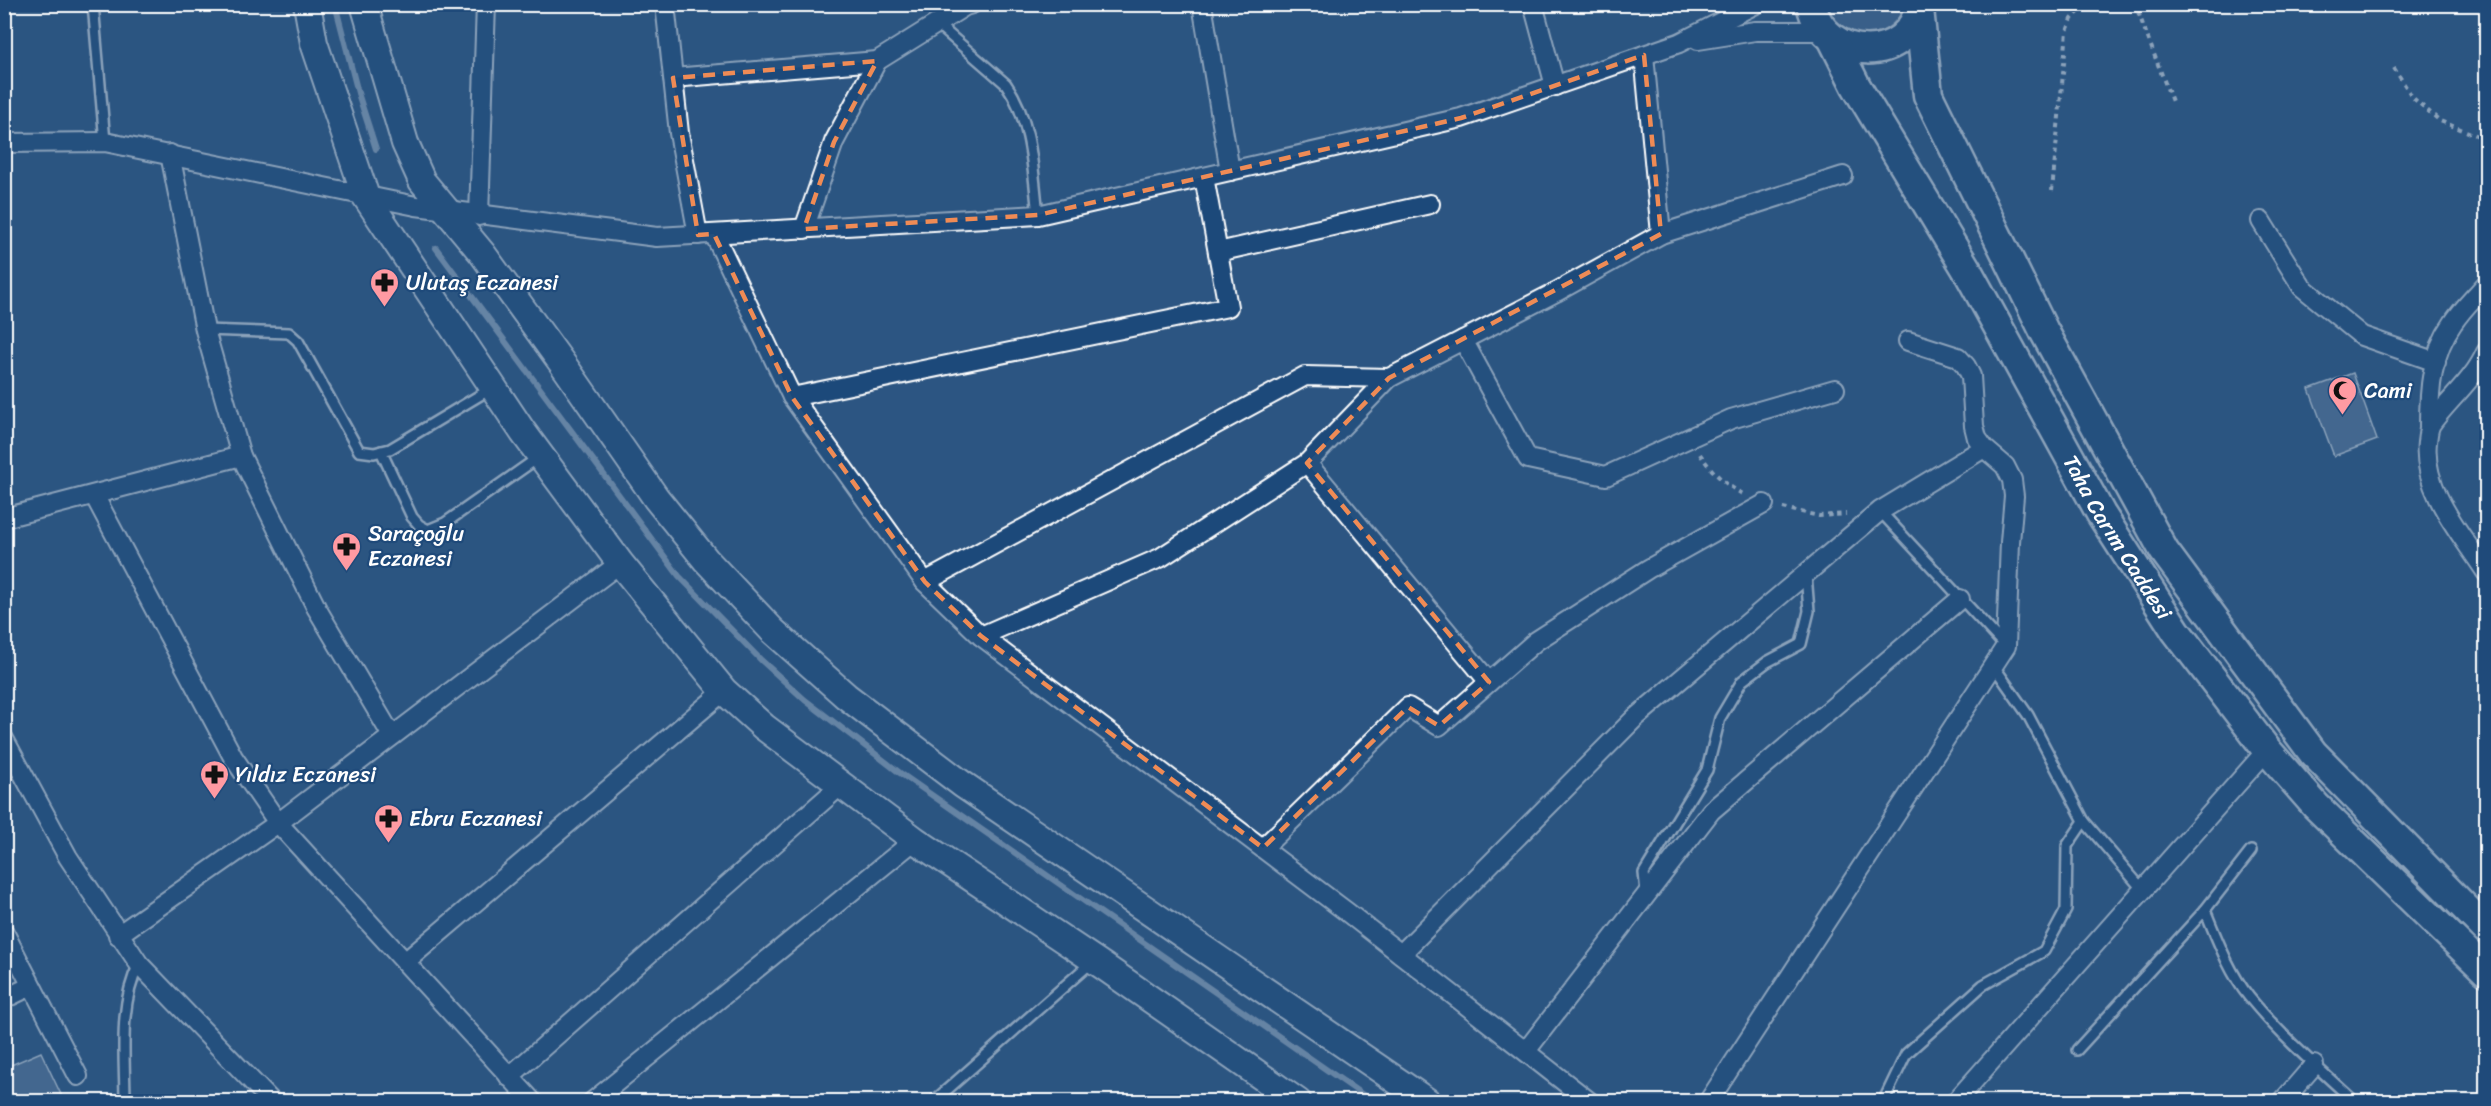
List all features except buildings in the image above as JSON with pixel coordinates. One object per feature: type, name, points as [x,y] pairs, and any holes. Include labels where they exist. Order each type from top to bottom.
[{"type":"main road","points":[[307,4],[314,43],[366,197],[541,456],[620,563],[724,691],[764,727],[840,786],[915,840],[1094,960],[1283,1098]]},
{"type":"main road","points":[[364,4],[405,143],[422,181],[482,253],[675,522],[739,596],[809,664],[903,742],[1428,1101]]},
{"type":"main road","name":"Taha Carım Caddesi","points":[[1811,4],[1815,20],[1828,35],[1856,86],[1967,270],[2119,543],[2176,631],[2267,750],[2316,806],[2487,971]]},
{"type":"main road","points":[[1828,35],[1857,50],[1884,47],[1906,32],[1919,7]]},
{"type":"main road","name":"Taha Carım Caddesi","points":[[1919,7],[1928,95],[2044,331],[2164,551],[2313,753],[2487,929]]},
{"type":"street","points":[[479,216],[486,4]]},
{"type":"street","points":[[665,4],[679,133],[706,235],[792,397],[925,582],[981,636],[1263,848],[1590,1101]]},
{"type":"street","points":[[673,78],[877,61],[972,4]]},
{"type":"street","points":[[1202,4],[1230,171]]},
{"type":"street","points":[[1533,4],[1555,86]]},
{"type":"street","points":[[4,142],[105,142],[447,212],[657,237],[1038,215],[1461,118],[1679,43],[1756,4]]},
{"type":"street","points":[[1679,43],[1755,31],[1828,35]]},
{"type":"street","points":[[1644,55],[1661,234]]},
{"type":"street","points":[[804,229],[834,142],[877,61]]},
{"type":"street","points":[[170,154],[205,330],[242,456],[317,609],[392,736]]},
{"type":"street","points":[[981,636],[1160,558],[1307,463],[1389,378],[1556,292],[1661,234],[1843,176]]},
{"type":"street","points":[[792,397],[1228,307],[1204,177]]},
{"type":"street","points":[[1218,252],[1430,204]]},
{"type":"street","points":[[2261,221],[2302,287],[2362,336],[2436,362]]},
{"type":"street","points":[[2487,284],[2453,322],[2440,346],[2430,385],[2426,455],[2431,483],[2444,508],[2487,572]]},
{"type":"street","points":[[1463,340],[1528,459],[1606,476],[1731,419],[1835,389]]},
{"type":"street","points":[[1708,1101],[2006,646],[2014,496],[2012,480],[2005,466],[1984,448],[1977,438],[1974,426],[1971,376],[1966,366],[1958,357],[1908,341]]},
{"type":"street","points":[[2429,426],[2480,367],[2487,352]]},
{"type":"street","points":[[925,582],[1305,376],[1389,378]]},
{"type":"street","points":[[1401,954],[1635,718],[1880,511],[1984,448]]},
{"type":"street","points":[[4,518],[242,456]]},
{"type":"street","points":[[1307,463],[1489,682]]},
{"type":"street","points":[[94,495],[233,757],[278,823],[533,1101]]},
{"type":"street","points":[[1263,848],[1408,707],[1439,726],[1536,641],[1638,575],[1764,504]]},
{"type":"street","points":[[118,935],[278,823],[620,563]]},
{"type":"street","points":[[1526,1051],[1711,811],[1960,598]]},
{"type":"street","points":[[405,962],[724,691]]},
{"type":"street","points":[[4,739],[68,857],[139,964],[272,1101]]},
{"type":"street","points":[[1955,1101],[2267,750]]},
{"type":"street","points":[[509,1077],[840,786]]},
{"type":"street","points":[[591,1101],[915,840]]},
{"type":"street","points":[[4,932],[78,1076]]},
{"type":"street","points":[[4,999],[31,986]]},
{"type":"street","points":[[2282,1101],[2314,1065]]},
{"type":"lane","points":[[93,4],[105,142]]},
{"type":"lane","points":[[937,24],[1006,84],[1015,96],[1028,141],[1038,215]]},
{"type":"lane","points":[[205,330],[289,333],[298,341],[359,451],[374,453],[390,449],[493,387]]},
{"type":"lane","points":[[381,451],[412,517],[428,530],[445,523],[541,456]]},
{"type":"lane","points":[[1880,511],[2006,646]]},
{"type":"lane","points":[[1646,895],[1644,873],[1707,770],[1720,718],[1742,681],[1767,662],[1802,644],[1809,611],[1806,574]]},
{"type":"lane","points":[[1994,665],[2028,715],[2084,821],[2143,890]]},
{"type":"lane","points":[[1882,1101],[1906,1054],[1983,985],[2044,951],[2066,910],[2067,846],[2084,821]]},
{"type":"lane","points":[[2077,1050],[2205,910],[2251,851]]},
{"type":"lane","points":[[2205,910],[2222,950],[2248,996],[2314,1065],[2355,1101]]},
{"type":"lane","points":[[933,1101],[1094,960]]},
{"type":"lane","points":[[125,1101],[125,1011],[132,977],[139,964]]},
{"type":"path","points":[[2052,191],[2067,31],[2072,19],[2086,4]]},
{"type":"path","points":[[2135,4],[2173,104]]},
{"type":"path","points":[[2394,68],[2413,98],[2440,121],[2487,139]]},
{"type":"highlighted area","points":[[1644,55],[1661,234],[1389,378],[1307,463],[1489,682],[1439,726],[1408,707],[1263,848],[981,636],[925,582],[792,397],[714,234],[698,235],[673,78],[877,61],[834,142],[804,229],[1038,215],[1461,118]]},
{"type":"shaded area","points":[[1826,5],[1905,5],[1898,18],[1888,28],[1865,35],[1853,34],[1842,28]]},
{"type":"waterway","points":[[335,4],[358,93],[376,149]]},
{"type":"waterway","points":[[436,248],[679,576],[761,660],[805,700],[900,773],[1373,1102]]},
{"type":"place","name":"Ulutaş Eczanesi","points":[[385,308]]},
{"type":"place","name":"Cami","points":[[2343,416]]},
{"type":"place","name":"Saraçoğlu Eczanesi","points":[[347,572]]},
{"type":"place","name":"Yıldız Eczanesi","points":[[214,800]]},
{"type":"place","name":"Ebru Eczanesi","points":[[388,844]]}]
